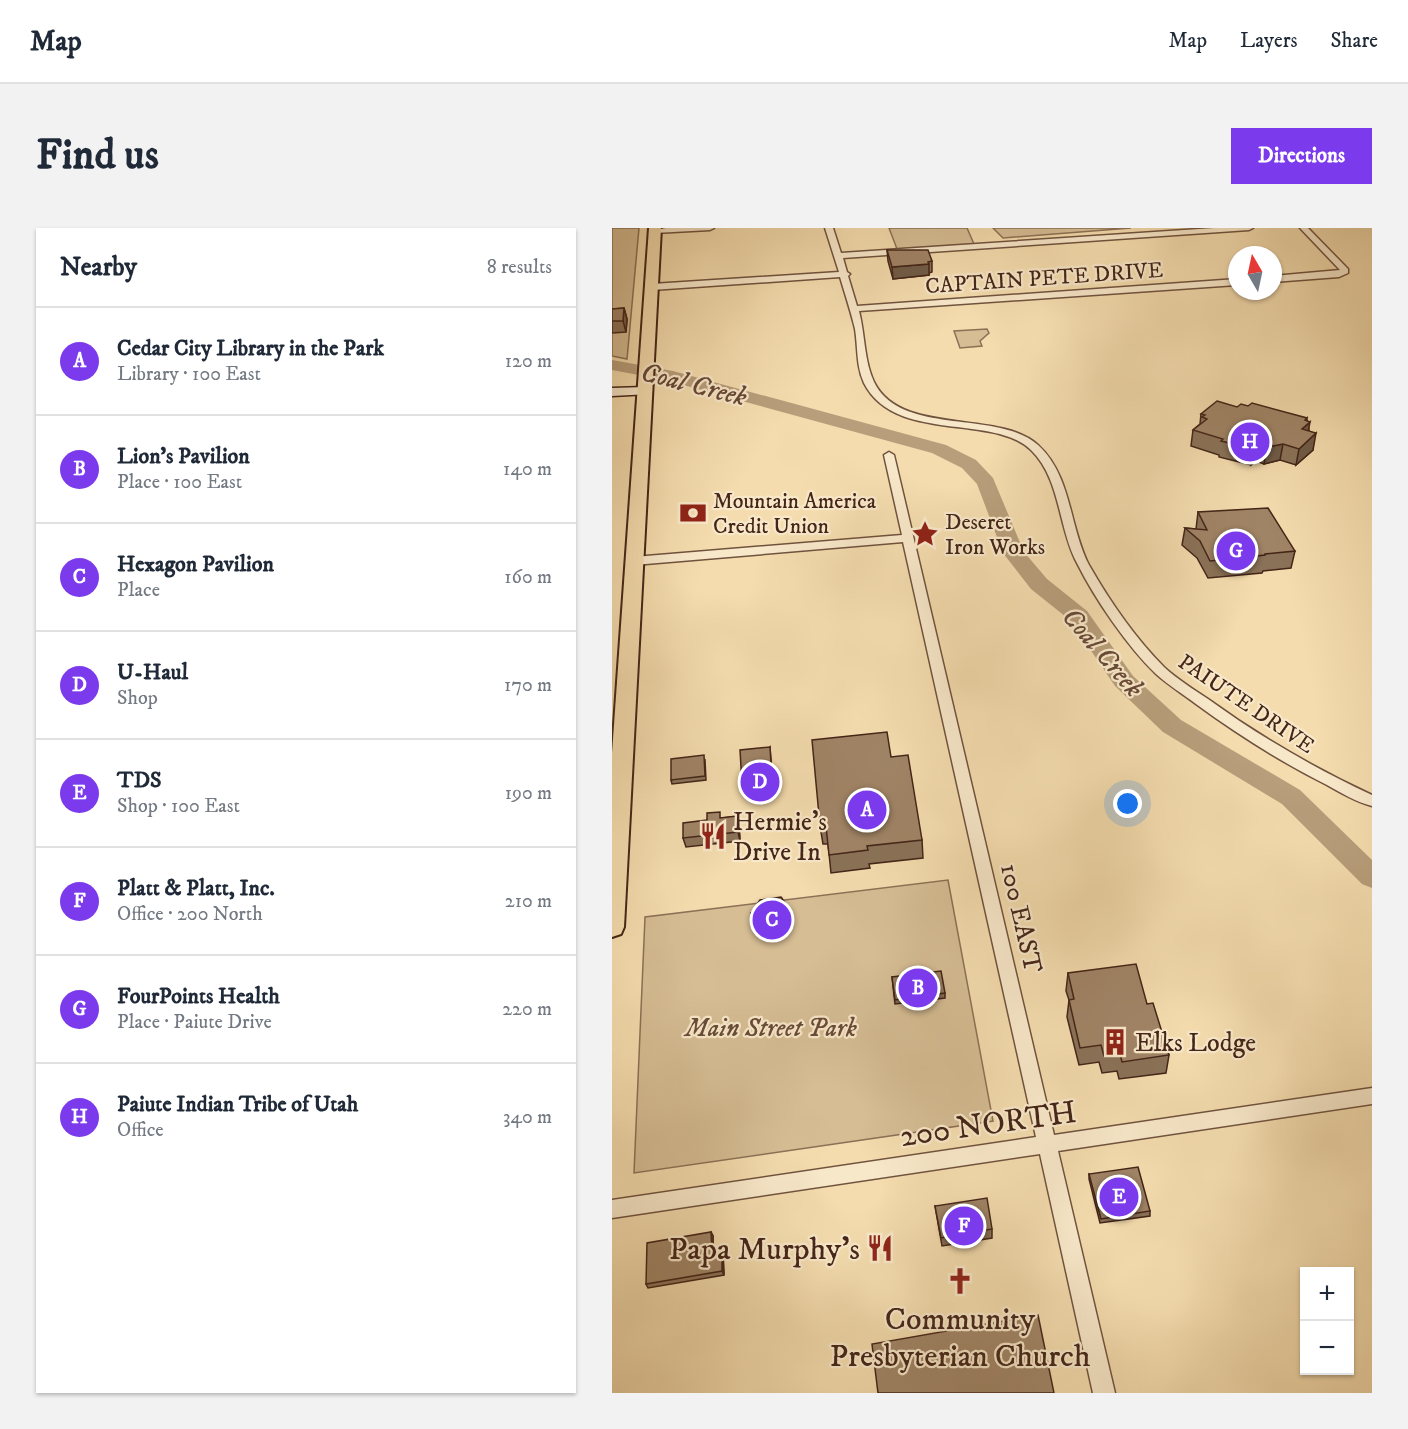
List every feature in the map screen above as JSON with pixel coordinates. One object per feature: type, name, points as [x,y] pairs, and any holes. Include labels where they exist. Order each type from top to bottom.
[{"type":"main road","points":[[612,927],[619,700],[634,561],[655,230]]},
{"type":"main road","points":[[612,392],[645,391]]},
{"type":"street","points":[[655,230],[710,228]]},
{"type":"street","name":"PAIUTE DRIVE","points":[[829,228],[846,274],[868,380],[874,390],[890,405],[914,417],[1011,434],[1035,447],[1052,467],[1067,525],[1082,561],[1104,598],[1158,668],[1218,713],[1318,776],[1372,801]]},
{"type":"street","points":[[838,256],[1249,228]]},
{"type":"street","points":[[1282,278],[1339,274],[1345,271],[1304,228]]},
{"type":"street","points":[[652,287],[846,274]]},
{"type":"street","name":"CAPTAIN PETE DRIVE","points":[[854,309],[1228,283]]},
{"type":"street","name":"100 EAST","points":[[889,455],[1104,1393]]},
{"type":"street","points":[[634,561],[908,538]]},
{"type":"street","name":"200 NORTH","points":[[612,1209],[1372,1096]]},
{"type":"green space","points":[[612,228],[639,228],[627,359],[612,356]]},
{"type":"green space","points":[[889,228],[967,228],[974,244],[897,249]]},
{"type":"green space","points":[[993,228],[1131,228],[1003,238]]},
{"type":"green space","points":[[987,329],[989,333],[980,341],[982,346],[960,348],[954,331]]},
{"type":"green space","name":"Main Street Park","points":[[948,880],[993,1121],[634,1173],[645,917]]},
{"type":"building","points":[[887,250],[928,250],[932,261],[928,262],[929,264],[892,267]]},
{"type":"building","points":[[624,308],[623,321],[612,321],[612,309]]},
{"type":"building","points":[[1217,401],[1237,407],[1241,404],[1248,406],[1252,403],[1307,418],[1305,420],[1310,422],[1302,429],[1316,433],[1299,449],[1283,444],[1267,447],[1259,444],[1254,449],[1221,441],[1223,439],[1193,430],[1207,419],[1201,414]]},
{"type":"building","points":[[1268,508],[1295,551],[1210,561],[1200,541],[1185,528],[1207,530],[1198,512]]},
{"type":"building","points":[[887,732],[891,757],[908,755],[922,840],[867,846],[868,850],[829,855],[826,826],[820,826],[812,740]]},
{"type":"building","points":[[770,747],[772,780],[742,784],[740,750]]},
{"type":"building","points":[[704,755],[705,776],[671,780],[671,759]]},
{"type":"building","points":[[720,812],[720,818],[737,816],[738,832],[683,838],[683,823],[707,820],[707,813]]},
{"type":"building","points":[[781,897],[790,910],[779,922],[758,925],[751,913],[760,900]]},
{"type":"building","name":"Elks Lodge","points":[[1136,964],[1147,1004],[1153,1003],[1169,1055],[1122,1062],[1120,1054],[1104,1056],[1101,1045],[1080,1048],[1069,1000],[1074,999],[1068,973]]},
{"type":"building","points":[[941,971],[945,993],[895,1000],[892,977]]},
{"type":"building","points":[[1138,1167],[1150,1211],[1101,1219],[1089,1174]]},
{"type":"building","points":[[987,1198],[992,1229],[941,1238],[935,1206]]},
{"type":"building","points":[[711,1232],[712,1251],[722,1249],[722,1271],[646,1284],[647,1243]]},
{"type":"building","points":[[1038,1315],[1054,1393],[878,1393],[872,1344]]},
{"type":"waterway","name":"Coal Creek","points":[[612,365],[667,375],[939,449],[969,464],[986,482],[1014,553],[1039,584],[1079,616],[1124,681],[1172,726],[1291,797],[1372,877]]},
{"type":"place","name":"Paiute Indian Tribe of Utah","points":[[1250,442]]},
{"type":"place","name":"Mountain America Credit Union","points":[[693,513]]},
{"type":"place","name":"Deseret Iron Works","points":[[925,534]]},
{"type":"place","name":"FourPoints Health","points":[[1236,551]]},
{"type":"place","name":"U-Haul","points":[[760,782]]},
{"type":"place","name":"Cedar City Library in the Park","points":[[867,810]]},
{"type":"place","name":"Hermie's Drive In","points":[[713,836]]},
{"type":"place","name":"Hexagon Pavilion","points":[[772,920]]},
{"type":"place","name":"Lion's Pavilion","points":[[918,988]]},
{"type":"place","name":"Elks Lodge","points":[[1115,1042]]},
{"type":"place","name":"TDS","points":[[1119,1197]]},
{"type":"place","name":"Platt & Platt, Inc.","points":[[964,1226]]},
{"type":"place","name":"Papa Murphy's","points":[[880,1248]]},
{"type":"place","name":"Community Presbyterian Church","points":[[960,1281]]}]
